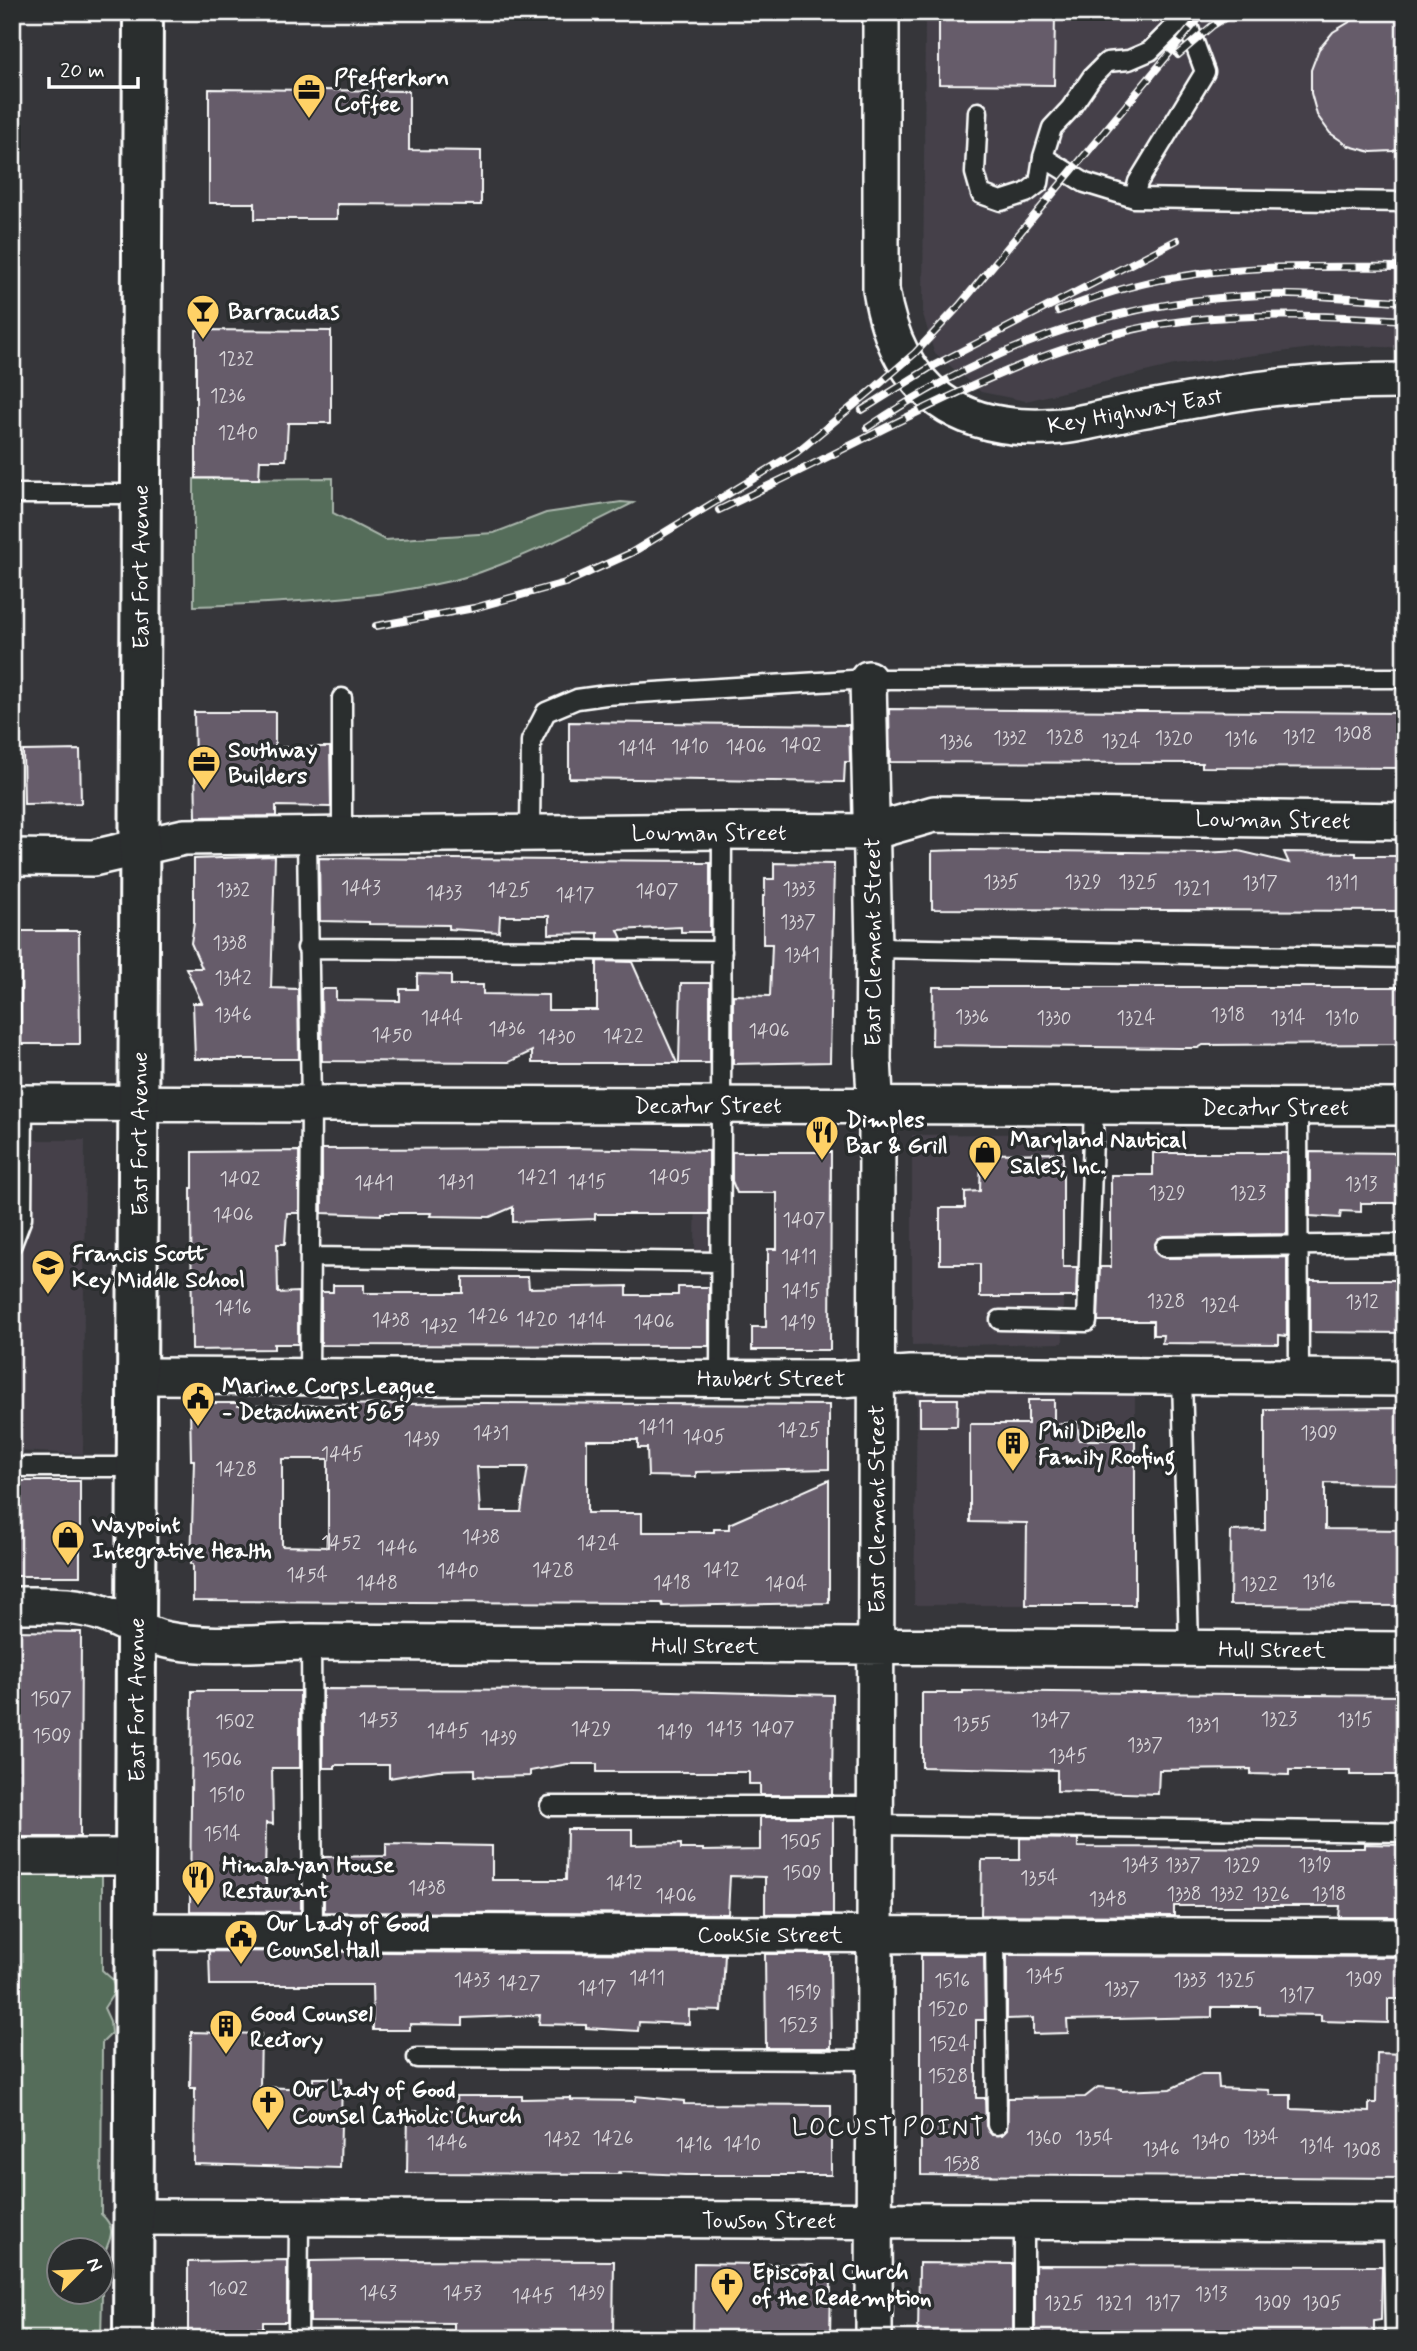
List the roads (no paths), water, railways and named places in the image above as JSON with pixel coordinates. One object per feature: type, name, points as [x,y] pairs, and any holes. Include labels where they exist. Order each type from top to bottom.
[{"type":"street","name":"Key Highway East","points":[[881,12],[881,290],[893,341],[916,376],[940,400],[975,419],[1012,426],[1063,426],[1246,391],[1360,381],[1405,382]]},
{"type":"street","name":"East Fort Avenue","points":[[134,2339],[140,848],[136,13]]},
{"type":"street","name":"East Clement Street","points":[[868,679],[874,948],[873,1059],[877,1105],[874,2339]]},
{"type":"street","name":"Lowman Street","points":[[12,857],[93,858],[184,837],[871,832],[934,814],[1405,821]]},
{"type":"street","name":"Decatur Street","points":[[18,1103],[1405,1107]]},
{"type":"street","name":"Haubert Street","points":[[138,1376],[841,1379],[910,1374],[1405,1378]]},
{"type":"street","name":"Hull Street","points":[[12,1605],[79,1606],[110,1616],[163,1640],[191,1644],[311,1642],[1405,1650]]},
{"type":"street","points":[[12,1857],[136,1857]]},
{"type":"street","name":"Cooksie Street","points":[[135,1931],[1405,1937]]},
{"type":"street","name":"Towson Street","points":[[134,2217],[1399,2223]]},
{"type":"lane","points":[[978,112],[975,173],[981,194],[1001,201],[1026,193],[1039,183],[1043,156],[1052,128],[1070,109],[1092,77],[1108,62],[1129,60],[1150,51],[1184,14],[1205,72],[1138,182],[1134,198]]},
{"type":"lane","points":[[1043,156],[1085,183],[1134,198],[1405,202]]},
{"type":"lane","points":[[12,494],[140,494]]},
{"type":"lane","points":[[530,833],[531,741],[546,712],[578,699],[868,679],[1405,678]]},
{"type":"lane","points":[[342,698],[342,823]]},
{"type":"lane","points":[[720,1379],[722,831]]},
{"type":"lane","points":[[307,837],[309,1377]]},
{"type":"lane","points":[[307,948],[722,951]]},
{"type":"lane","points":[[874,948],[1405,958]]},
{"type":"lane","points":[[12,1244],[22,1218],[18,1103]]},
{"type":"lane","points":[[1000,1320],[1087,1322],[1094,1106]]},
{"type":"lane","points":[[1298,1107],[1299,1377]]},
{"type":"lane","points":[[1165,1247],[1405,1244]]},
{"type":"lane","points":[[310,1257],[721,1262]]},
{"type":"lane","points":[[1182,1376],[1189,1648]]},
{"type":"lane","points":[[12,1467],[137,1467]]},
{"type":"lane","points":[[311,1642],[313,1932]]},
{"type":"lane","points":[[550,1806],[1405,1832]]},
{"type":"lane","points":[[995,1935],[997,2125]]},
{"type":"lane","points":[[417,2058],[874,2060]]},
{"type":"lane","points":[[298,2339],[299,2218]]},
{"type":"lane","points":[[1024,2221],[1024,2339]]},
{"type":"lane","points":[[1395,2339],[1399,2223]]},
{"type":"railway","points":[[376,626],[474,608],[565,583],[631,553],[797,452],[915,353],[959,306],[1204,12]]},
{"type":"railway","points":[[1178,55],[1212,26],[1234,12]]},
{"type":"railway","points":[[862,410],[931,367],[1177,240]]},
{"type":"railway","points":[[1058,311],[1128,287],[1229,270],[1405,267]]},
{"type":"railway","points":[[867,428],[911,400],[1000,354],[1094,321],[1143,309],[1193,301],[1265,295],[1405,301]]},
{"type":"railway","points":[[719,510],[993,377],[1067,348],[1105,337],[1143,327],[1238,316],[1405,320]]},
{"type":"place","name":"Pfefferkorn Coffee","points":[[309,120]]},
{"type":"place","name":"Barracudas","points":[[203,341]]},
{"type":"place","name":"Southway Builders","points":[[204,792]]},
{"type":"place","name":"Dimples Bar & Grill","points":[[822,1162]]},
{"type":"place","name":"Maryland Nautical Sales, Inc.","points":[[985,1182]]},
{"type":"place","name":"Francis Scott Key Middle School","points":[[48,1296]]},
{"type":"place","name":"Marine Corps League - Detachment 565","points":[[198,1428]]},
{"type":"place","name":"Phil DiBello Family Roofing","points":[[1013,1473]]},
{"type":"place","name":"Waypoint Integrative Health","points":[[68,1567]]},
{"type":"place","name":"Himalayan House Restaurant","points":[[198,1907]]},
{"type":"place","name":"Our Lady of Good Counsel Hall","points":[[241,1966]]},
{"type":"place","name":"Good Counsel Rectory","points":[[226,2056]]},
{"type":"place","name":"Our Lady of Good Counsel Catholic Church","points":[[268,2132]]},
{"type":"place","name":"Episcopal Church of the Redemption","points":[[727,2314]]},
{"type":"district","name":"LOCUST POINT","points":[[889,2127]]}]
